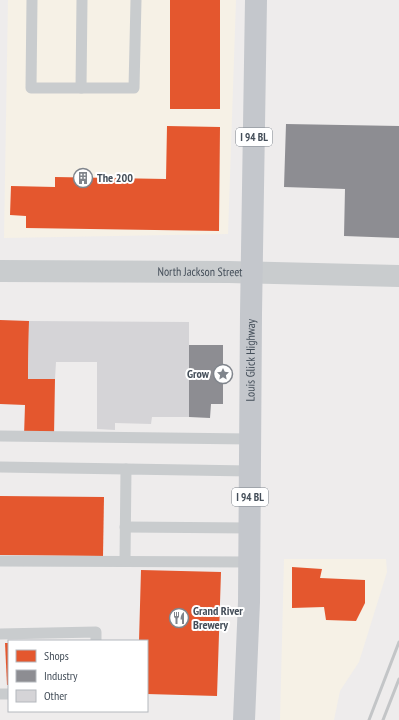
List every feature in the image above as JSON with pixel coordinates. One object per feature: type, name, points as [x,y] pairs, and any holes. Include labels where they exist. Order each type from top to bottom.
[{"type":"main road","name":"Louis Glick Highway","points":[[244,720],[250,528],[251,314],[253,273],[256,0]]},
{"type":"street","name":"North Jackson Street","points":[[0,271],[399,276]]},
{"type":"lane","points":[[32,0],[31,88],[134,88],[136,0]]},
{"type":"lane","points":[[81,88],[82,0]]},
{"type":"lane","points":[[0,436],[250,439]]},
{"type":"lane","points":[[0,467],[250,471]]},
{"type":"lane","points":[[125,561],[126,468]]},
{"type":"lane","points":[[125,527],[250,528]]},
{"type":"lane","points":[[0,561],[249,562]]},
{"type":"lane","points":[[0,634],[96,632],[96,640]]},
{"type":"shaded area","points":[[8,0],[236,0],[228,234],[4,238]]},
{"type":"shaded area","points":[[284,559],[386,559],[387,572],[359,662],[340,691],[334,720],[280,720]]},
{"type":"building: Shops","points":[[170,0],[220,0],[220,109],[170,109]]},
{"type":"building: Shops","name":"The 200","points":[[167,126],[220,127],[219,231],[26,228],[26,216],[10,215],[11,186],[55,187],[55,177],[166,179]]},
{"type":"building: Shops","points":[[0,320],[29,321],[28,379],[55,379],[54,436],[24,436],[25,405],[0,404]]},
{"type":"building: Shops","points":[[0,496],[104,497],[103,556],[0,555]]},
{"type":"building: Shops","points":[[292,567],[322,569],[320,578],[365,580],[365,603],[356,621],[326,620],[324,607],[292,608]]},
{"type":"building: Shops","name":"Grand River Brewery","points":[[141,570],[221,572],[217,696],[148,694],[148,640],[139,640]]},
{"type":"building: Shops","points":[[5,643],[8,643],[7,685]]},
{"type":"building: Industry","points":[[286,124],[399,126],[399,238],[344,236],[345,189],[284,187]]},
{"type":"building: Industry","points":[[189,345],[223,345],[223,404],[211,404],[210,418],[189,417]]},
{"type":"building: Other","points":[[29,321],[189,322],[189,417],[152,417],[151,424],[115,423],[115,430],[97,429],[97,362],[56,362],[55,379],[28,379]]},
{"type":"railway","points":[[369,720],[399,642]]},
{"type":"railway","points":[[383,720],[399,679]]},
{"type":"place","name":"The 200","points":[[83,178]]},
{"type":"place","name":"Grow","points":[[223,374]]},
{"type":"place","name":"Grand River Brewery","points":[[179,618]]}]
